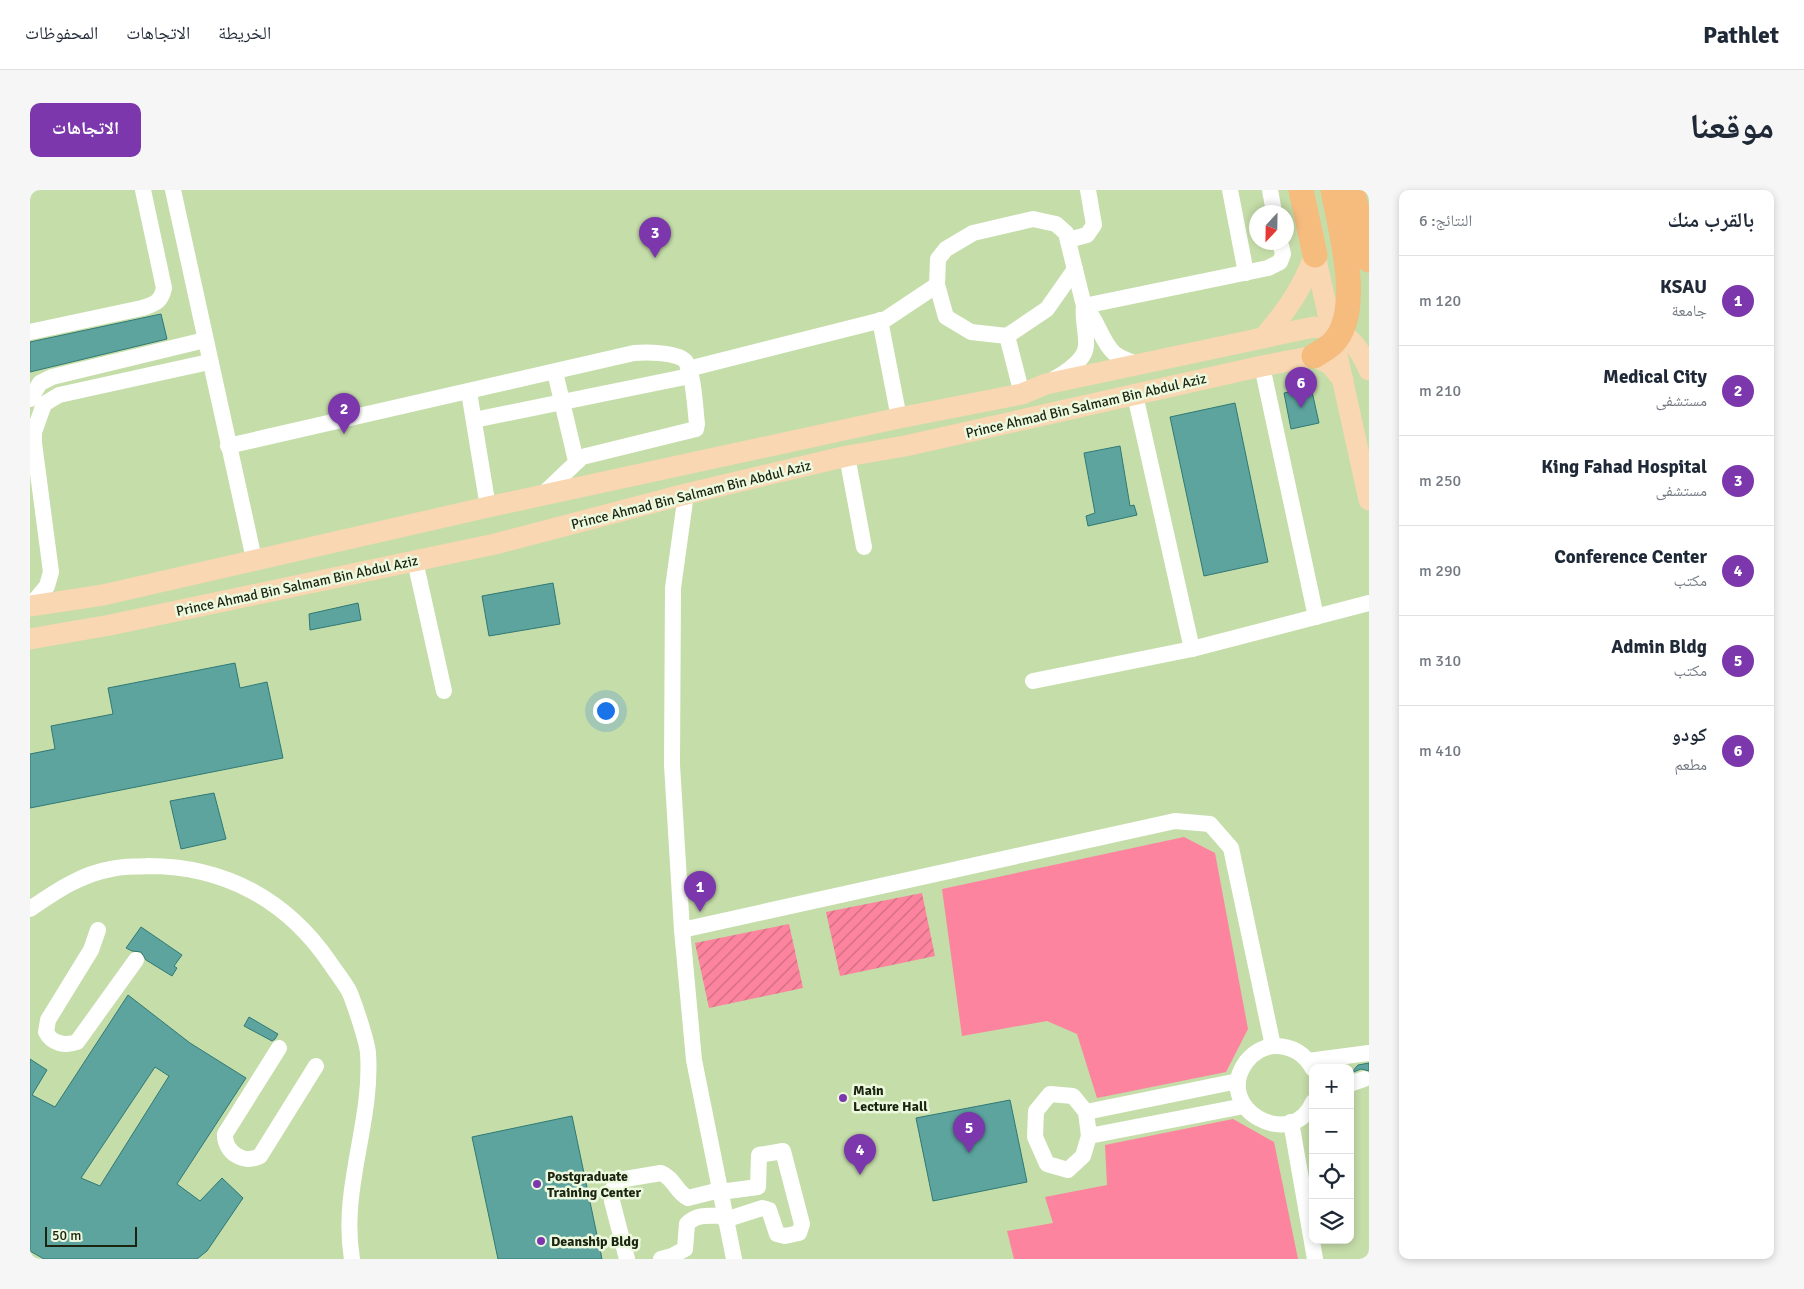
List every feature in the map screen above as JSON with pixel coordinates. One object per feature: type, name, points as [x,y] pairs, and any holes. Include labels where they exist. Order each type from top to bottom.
[{"type":"highway","points":[[1300,190],[1315,255]]},
{"type":"highway","points":[[1330,340],[1348,311],[1350,292],[1346,259],[1332,190]]},
{"type":"highway","points":[[1359,208],[1369,260]]},
{"type":"main road","points":[[1264,337],[1286,312],[1303,286],[1315,255]]},
{"type":"main road","points":[[1315,255],[1330,340],[1352,340],[1361,352],[1369,370]]},
{"type":"main road","name":"Prince Ahmad Bin Salmam Bin Abdul Aziz","points":[[30,606],[103,595],[488,507],[899,418],[1022,394],[1046,384],[1264,337],[1314,327],[1330,340]]},
{"type":"main road","name":"Prince Ahmad Bin Salmam Bin Abdul Aziz","points":[[30,639],[110,625],[495,544],[686,494],[847,456],[905,446],[1262,366],[1330,340]]},
{"type":"main road","name":"Prince Ahmad Bin Salmam Bin Abdul Aziz","points":[[1330,340],[1330,364],[1343,380],[1369,500]]},
{"type":"main road","points":[[899,418],[905,446]]},
{"type":"street","points":[[30,332],[142,308],[155,304],[162,298],[164,288],[144,190]]},
{"type":"street","points":[[173,190],[209,362],[254,559]]},
{"type":"street","points":[[1068,240],[1087,235],[1094,225],[1088,190]]},
{"type":"street","points":[[1230,190],[1246,273]]},
{"type":"street","points":[[1270,190],[1273,205]]},
{"type":"street","points":[[1046,384],[1067,372],[1079,359],[1086,347],[1083,318],[1084,306],[1068,240],[1066,233],[1056,224],[1033,219],[973,233],[946,248],[938,259],[937,285],[946,317],[971,332],[1007,336],[1047,309],[1075,269]]},
{"type":"street","points":[[1084,306],[1268,268],[1280,262],[1281,250]]},
{"type":"street","points":[[474,420],[689,372],[886,319],[937,285]]},
{"type":"street","points":[[1084,306],[1092,313],[1101,333],[1116,355],[1140,365]]},
{"type":"street","points":[[880,320],[899,418]]},
{"type":"street","points":[[1007,336],[1022,394]]},
{"type":"street","points":[[30,398],[35,382],[205,340]]},
{"type":"street","points":[[228,446],[647,352],[679,356],[687,363],[697,424],[696,429],[582,457],[540,497]]},
{"type":"street","name":"Prince Ahmad Bin Salmam Bin Abdul Aziz","points":[[30,606],[47,586],[51,572],[32,440],[44,404],[59,395],[209,362]]},
{"type":"street","points":[[1262,366],[1316,617]]},
{"type":"street","points":[[555,372],[576,461]]},
{"type":"street","points":[[469,392],[488,507]]},
{"type":"street","points":[[1135,395],[1192,649]]},
{"type":"street","points":[[847,456],[864,547]]},
{"type":"street","points":[[686,494],[673,597],[672,765],[682,930],[694,1060],[734,1259]]},
{"type":"street","points":[[415,561],[444,691]]},
{"type":"street","points":[[1033,681],[1192,649],[1369,603]]},
{"type":"street","points":[[682,930],[1175,820],[1210,824],[1231,848],[1273,1046]]},
{"type":"street","points":[[30,909],[80,878],[111,868],[177,866],[210,873],[244,886],[273,903],[298,924],[319,947],[349,992],[368,1051],[367,1089],[353,1168],[348,1240],[352,1259]]},
{"type":"street","points":[[98,930],[91,950],[48,1020],[46,1032],[51,1038],[66,1045],[77,1042],[136,960]]},
{"type":"street","points":[[1309,1064],[1298,1052],[1286,1047],[1273,1046],[1260,1050],[1250,1057],[1242,1068],[1238,1081],[1239,1094],[1244,1106],[1253,1116],[1264,1122],[1278,1125],[1290,1122],[1302,1116],[1309,1107]]},
{"type":"street","points":[[279,1048],[225,1134],[227,1148],[246,1160],[252,1161],[260,1156],[316,1066]]},
{"type":"street","points":[[1315,1064],[1369,1053]]},
{"type":"street","points":[[1086,1112],[1238,1081]]},
{"type":"street","points":[[1050,1094],[1073,1096],[1086,1112],[1089,1136],[1083,1156],[1068,1170],[1047,1164],[1035,1138],[1036,1111],[1050,1094]]},
{"type":"street","points":[[1089,1136],[1244,1106]]},
{"type":"street","points":[[1290,1122],[1315,1259]]},
{"type":"street","points":[[627,1259],[612,1201],[612,1190],[619,1180],[660,1173],[672,1180],[679,1192],[688,1198],[720,1191],[758,1187],[760,1181],[757,1161],[759,1155],[783,1151],[802,1224],[799,1233],[782,1236],[777,1234],[770,1210],[762,1208],[725,1218],[697,1216],[686,1224],[685,1249],[661,1259]]},
{"type":"shaded area","points":[[1184,837],[1215,853],[1248,1029],[1226,1072],[1097,1098],[1077,1034],[1047,1021],[962,1036],[942,889]]},
{"type":"shaded area","points":[[922,893],[935,956],[840,976],[826,912]]},
{"type":"shaded area","points":[[789,924],[803,988],[709,1008],[695,943]]},
{"type":"shaded area","points":[[1233,1119],[1274,1142],[1298,1259],[1014,1259],[1007,1231],[1053,1223],[1045,1197],[1107,1185],[1105,1145]]},
{"type":"building","points":[[161,314],[167,339],[30,372],[30,342]]},
{"type":"building","points":[[1311,387],[1319,423],[1291,429],[1284,393]]},
{"type":"building","points":[[1235,403],[1268,562],[1204,576],[1170,417]]},
{"type":"building","points":[[1120,446],[1130,506],[1134,505],[1137,515],[1088,526],[1086,516],[1095,513],[1084,453]]},
{"type":"building","points":[[553,583],[560,624],[489,636],[482,596]]},
{"type":"building","points":[[358,603],[361,620],[310,630],[309,614]]},
{"type":"building","points":[[235,663],[240,688],[267,682],[283,758],[30,808],[30,754],[55,749],[51,726],[113,714],[108,688]]},
{"type":"building","points":[[214,793],[226,839],[181,849],[170,801]]},
{"type":"building","points":[[141,927],[182,955],[174,966],[177,968],[172,976],[146,960],[141,952],[126,948]]},
{"type":"building","points":[[128,995],[190,1043],[246,1078],[177,1184],[200,1201],[222,1178],[243,1198],[207,1251],[197,1259],[44,1259],[30,1251],[30,1059],[47,1070],[32,1095],[55,1107]],"holes":[[[155,1067],[169,1076],[100,1186],[81,1178]]]},
{"type":"building","points":[[249,1017],[278,1034],[275,1039],[272,1041],[244,1026]]},
{"type":"building","points":[[1369,1063],[1369,1071],[1361,1069],[1354,1072],[1358,1065]]},
{"type":"building","points":[[1010,1100],[1027,1182],[933,1201],[916,1118]]},
{"type":"building","points":[[572,1116],[602,1259],[498,1259],[472,1137]]},
{"type":"place","name":"King Fahad Hospital","points":[[655,258]]},
{"type":"place","name":"كودو","points":[[1301,408]]},
{"type":"place","name":"Medical City","points":[[344,434]]},
{"type":"place","name":"KSAU","points":[[700,912]]},
{"type":"place","name":"Main Lecture Hall","points":[[843,1098]]},
{"type":"place","name":"Admin Bldg","points":[[969,1153]]},
{"type":"place","name":"Conference Center","points":[[860,1175]]},
{"type":"place","name":"Postgraduate Training Center","points":[[537,1184]]},
{"type":"place","name":"Deanship Bldg","points":[[541,1241]]}]
